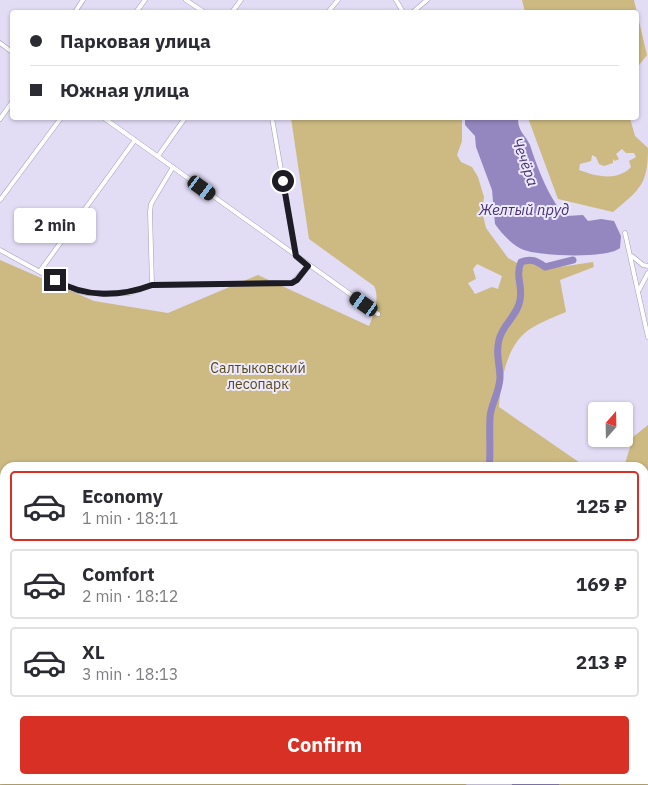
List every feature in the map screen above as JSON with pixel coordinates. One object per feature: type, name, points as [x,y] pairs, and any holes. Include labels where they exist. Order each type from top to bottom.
[{"type":"street","points":[[186,0],[201,10]]},
{"type":"street","points":[[330,10],[338,0]]},
{"type":"street","points":[[415,10],[427,0]]},
{"type":"street","points":[[0,119],[10,105]]},
{"type":"street","points":[[0,200],[60,120]]},
{"type":"street","points":[[107,120],[308,266],[378,314]]},
{"type":"street","points":[[158,156],[184,120]]},
{"type":"street","points":[[272,120],[296,256]]},
{"type":"street","points":[[40,271],[135,140]]},
{"type":"street","points":[[152,285],[151,204],[173,167]]},
{"type":"street","points":[[625,233],[632,256],[648,337]]},
{"type":"street","points":[[0,250],[71,289],[86,293],[130,293],[152,285],[292,283],[297,280],[308,266]]},
{"type":"street","points":[[632,256],[643,265],[648,266]]},
{"type":"street","points":[[638,293],[648,273]]},
{"type":"green space","points":[[522,0],[634,0],[636,10],[524,10]]},
{"type":"green space","points":[[639,21],[647,55],[639,65]]},
{"type":"green space","name":"Салтыковский лесопарк","points":[[291,120],[462,120],[462,141],[457,155],[461,162],[472,167],[478,177],[484,197],[482,211],[486,228],[508,258],[519,264],[530,263],[546,269],[593,262],[594,267],[560,280],[566,312],[530,329],[515,344],[503,375],[499,407],[579,462],[0,462],[0,260],[94,301],[168,313],[258,275],[369,326],[376,301],[374,286],[309,239]],"holes":[[[477,264],[502,276],[498,289],[492,287],[475,294],[468,283],[476,279],[473,269]]]},
{"type":"green space","points":[[529,120],[631,120],[635,136],[648,148],[648,160],[641,185],[630,198],[613,212],[558,199]],"holes":[[[622,149],[626,153],[634,153],[636,157],[629,161],[631,167],[619,175],[599,176],[579,170],[580,164],[591,161],[592,155],[596,157],[599,164],[604,166],[613,163],[613,159],[615,161],[619,159],[616,154]]]},
{"type":"green space","points":[[648,425],[648,462],[626,462],[630,448],[633,447],[633,437]]},
{"type":"green space","name":"Салтыковский лесопарк","points":[[0,784],[466,784],[466,785]]},
{"type":"green space","points":[[559,784],[648,784],[648,785]]},
{"type":"water","name":"Желтый пруд","points":[[465,120],[518,120],[520,130],[530,145],[550,194],[561,211],[567,216],[583,215],[588,221],[601,219],[614,221],[621,236],[620,248],[602,254],[558,255],[524,250],[512,242],[495,224],[492,190],[476,147],[475,136],[465,125]]},
{"type":"water","points":[[512,784],[559,784],[559,785]]},
{"type":"waterway","name":"Чечёра","points":[[490,462],[490,413],[500,378],[498,345],[503,330],[519,305],[521,295],[519,267],[521,262],[534,261],[545,267],[573,260]]},
{"type":"route","points":[[55,280],[71,289],[86,293],[130,293],[152,285],[292,283],[297,280],[304,268],[308,266],[296,256],[283,181]]}]
